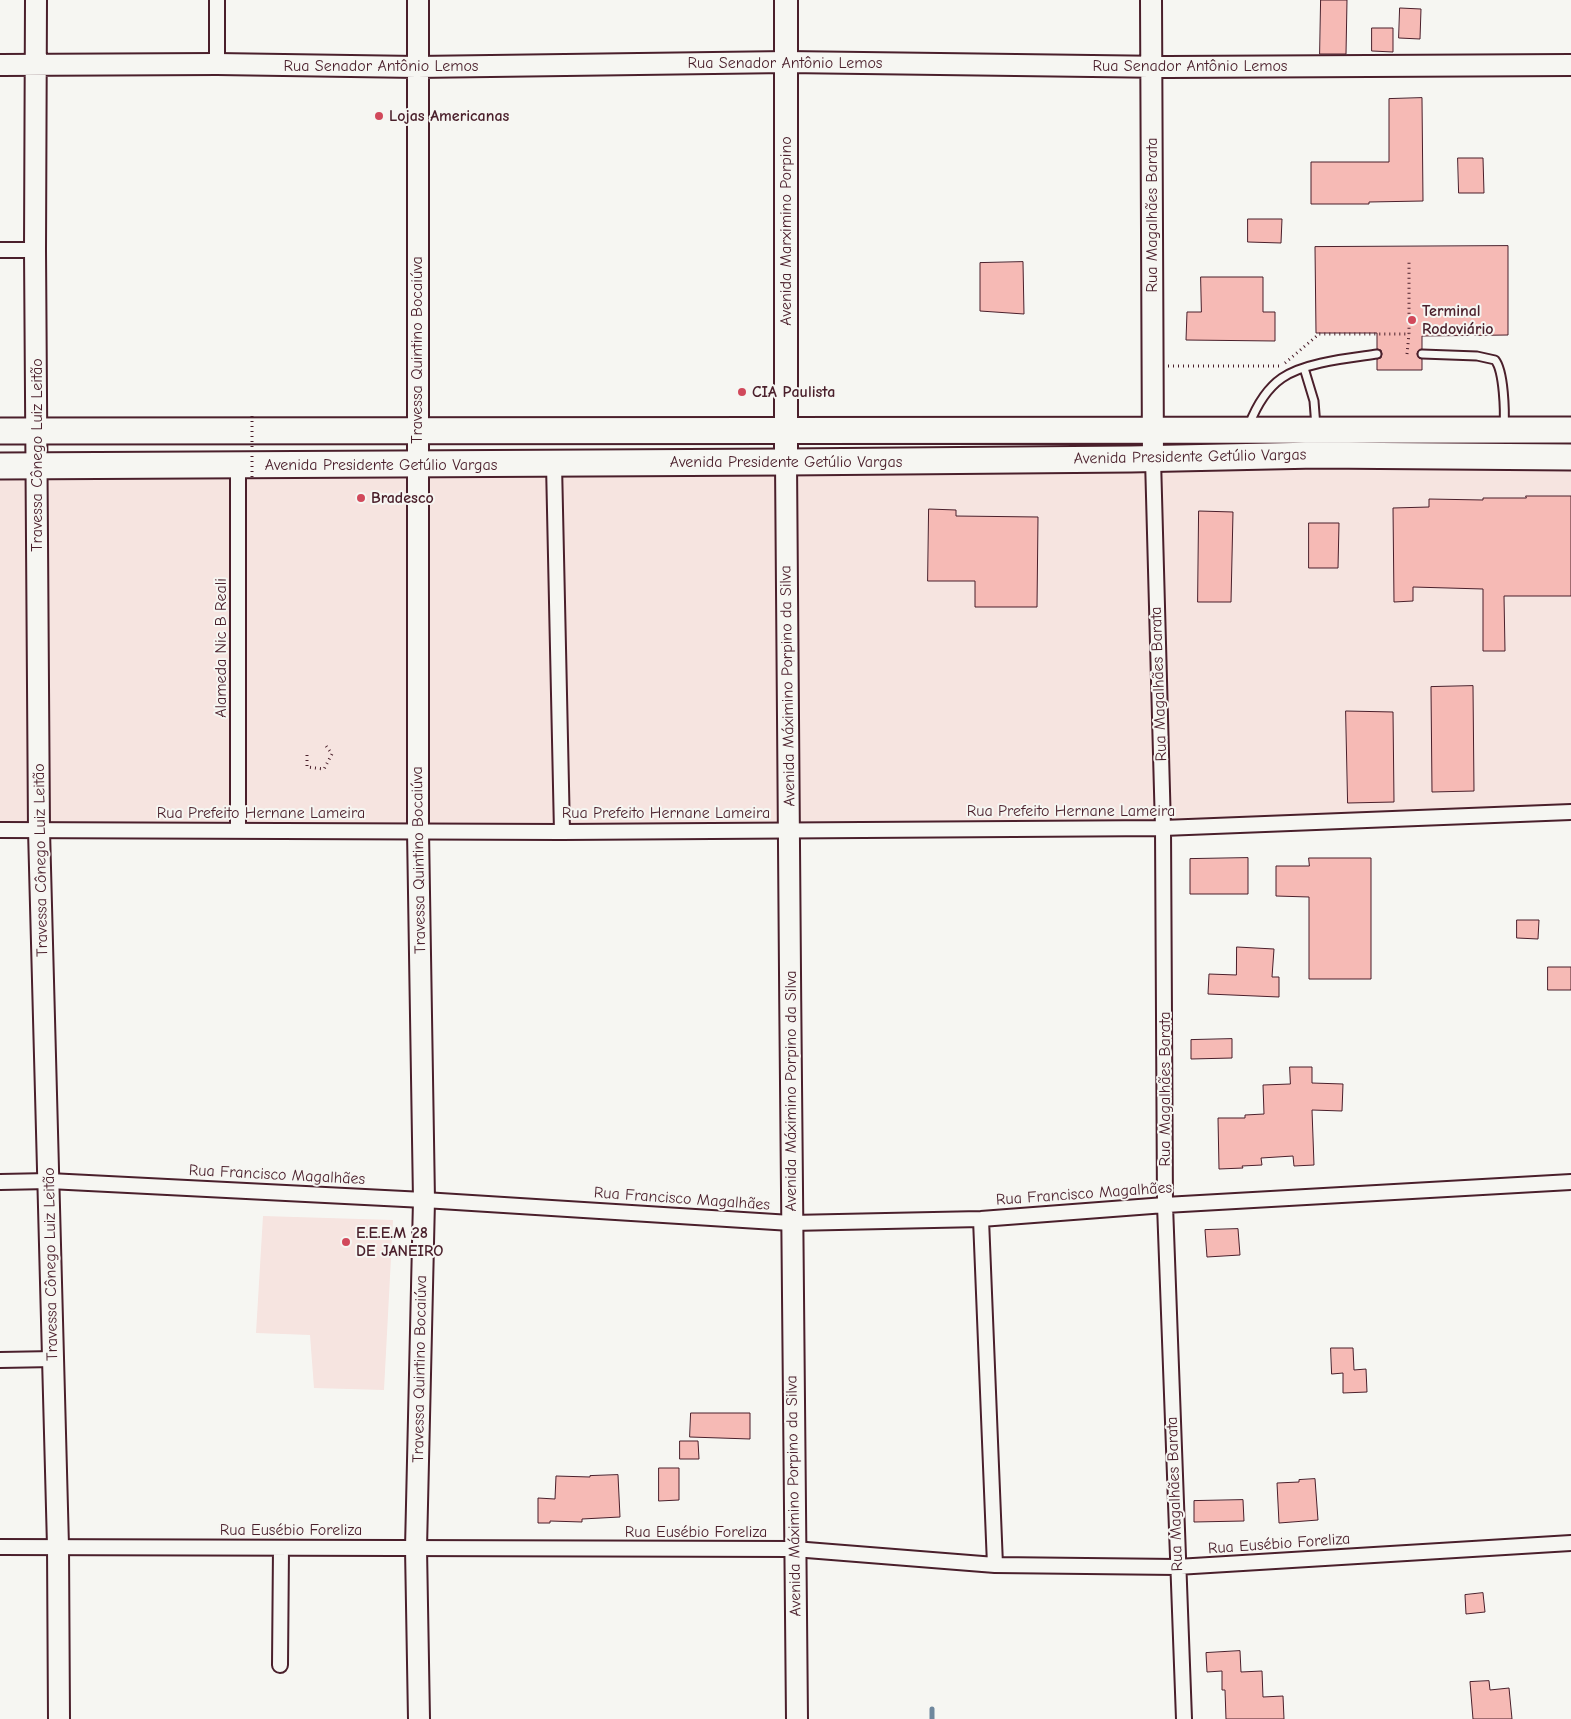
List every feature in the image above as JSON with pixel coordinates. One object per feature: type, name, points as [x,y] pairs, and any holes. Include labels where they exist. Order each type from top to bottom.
[{"type":"highway","name":"Avenida Presidente Getúlio Vargas","points":[[0,431],[1246,430],[1317,442]]},
{"type":"highway","name":"Avenida Presidente Getúlio Vargas","points":[[0,466],[245,474],[418,465],[1153,459],[1317,442],[1504,435],[1571,430]]},
{"type":"highway","name":"Avenida Presidente Getúlio Vargas","points":[[1504,435],[1571,457]]},
{"type":"main road","name":"Avenida Marximino Porpino","points":[[786,0],[786,462]]},
{"type":"street","name":"Travessa Cônego Luiz Leitão","points":[[36,0],[35,250],[39,830],[54,1358],[59,1719]]},
{"type":"street","points":[[217,0],[217,64]]},
{"type":"street","name":"Travessa Quintino Bocaiúva","points":[[418,0],[418,831],[424,1200],[416,1548],[419,1719]]},
{"type":"street","name":"Rua Magalhães Barata","points":[[1151,0],[1153,459],[1163,828],[1165,1205],[1184,1719]]},
{"type":"street","name":"Rua Senador Antônio Lemos","points":[[0,65],[217,64],[417,67],[786,62],[1152,67],[1571,65]]},
{"type":"street","points":[[0,250],[35,250]]},
{"type":"street","name":"Avenida Máximino Porpino da Silva","points":[[786,462],[790,830],[791,1223],[797,1719]]},
{"type":"street","points":[[554,464],[562,832]]},
{"type":"street","name":"Alameda Nic B Reali","points":[[238,830],[245,474]]},
{"type":"street","name":"Rua Prefeito Hernane Lameira","points":[[0,830],[562,832],[1163,828],[1571,812]]},
{"type":"street","name":"Rua Francisco Magalhães","points":[[0,1182],[49,1181],[424,1200],[791,1223],[981,1219],[1165,1205],[1571,1182]]},
{"type":"street","points":[[981,1219],[994,1565]]},
{"type":"street","points":[[0,1360],[54,1358]]},
{"type":"street","name":"Rua Eusébio Foreliza","points":[[0,1547],[794,1549],[994,1565],[1177,1567],[1571,1543]]},
{"type":"street","points":[[280,1665],[281,1548]]},
{"type":"lane","points":[[1246,430],[1256,406],[1282,378],[1304,368],[1332,361],[1377,354]]},
{"type":"lane","points":[[1422,354],[1477,356],[1495,360],[1499,366],[1504,435]]},
{"type":"lane","points":[[1304,368],[1314,401],[1317,442]]},
{"type":"path","points":[[1407,354],[1409,334],[1409,261]]},
{"type":"path","points":[[1153,366],[1281,366],[1319,334],[1409,334]]},
{"type":"path","points":[[245,474],[252,416]]},
{"type":"path","points":[[307,755],[307,767],[324,769],[332,754],[324,743]]},
{"type":"shaded area","points":[[0,465],[1571,468],[1571,812],[1153,828],[0,829]]},
{"type":"shaded area","points":[[263,1216],[393,1220],[384,1390],[314,1388],[310,1335],[256,1333]]},
{"type":"building","points":[[1321,0],[1347,0],[1346,54],[1320,54]]},
{"type":"building","points":[[1400,8],[1421,9],[1420,39],[1399,38]]},
{"type":"building","points":[[1372,28],[1393,28],[1393,52],[1372,51]]},
{"type":"building","points":[[1422,98],[1423,201],[1369,202],[1369,204],[1311,204],[1311,162],[1389,162],[1389,99]]},
{"type":"building","points":[[1458,158],[1483,158],[1484,193],[1459,193]]},
{"type":"building","points":[[1248,219],[1282,219],[1281,243],[1248,242]]},
{"type":"building","name":"Terminal Rodoviário","points":[[1508,246],[1508,335],[1422,336],[1422,349],[1417,354],[1422,359],[1422,370],[1377,370],[1377,359],[1381,358],[1382,354],[1381,350],[1377,349],[1377,333],[1316,333],[1315,247]]},
{"type":"building","points":[[1023,262],[1024,314],[980,311],[980,263]]},
{"type":"building","points":[[1201,277],[1263,277],[1263,312],[1275,312],[1275,341],[1186,340],[1187,312],[1201,312]]},
{"type":"building","points":[[1526,496],[1571,496],[1571,596],[1504,596],[1505,651],[1483,651],[1483,589],[1413,587],[1413,601],[1394,602],[1393,508],[1429,507],[1429,499],[1483,500],[1483,498],[1526,498]]},
{"type":"building","points":[[929,509],[956,510],[956,516],[1038,517],[1037,607],[975,607],[975,581],[928,581]]},
{"type":"building","points":[[1199,511],[1233,512],[1231,602],[1198,602]]},
{"type":"building","points":[[1309,523],[1339,523],[1338,568],[1309,568]]},
{"type":"building","points":[[1473,686],[1474,791],[1432,792],[1431,687]]},
{"type":"building","points":[[1346,711],[1393,712],[1394,802],[1348,803]]},
{"type":"building","points":[[1248,858],[1248,894],[1190,894],[1190,859]]},
{"type":"building","points":[[1309,858],[1371,858],[1371,979],[1309,979],[1309,897],[1276,896],[1276,866],[1309,866]]},
{"type":"building","points":[[1517,920],[1539,920],[1538,939],[1517,938]]},
{"type":"building","points":[[1237,947],[1274,949],[1272,977],[1279,977],[1279,997],[1208,994],[1209,974],[1236,975]]},
{"type":"building","points":[[1548,967],[1571,967],[1571,990],[1548,990]]},
{"type":"building","points":[[1232,1039],[1232,1058],[1191,1059],[1191,1040]]},
{"type":"building","points":[[1290,1067],[1312,1067],[1312,1083],[1343,1084],[1342,1111],[1312,1110],[1314,1165],[1294,1166],[1293,1156],[1261,1158],[1262,1165],[1219,1169],[1218,1118],[1245,1118],[1245,1115],[1264,1114],[1263,1085],[1290,1084]]},
{"type":"building","points":[[1238,1229],[1240,1255],[1207,1257],[1205,1230]]},
{"type":"building","points":[[1331,1348],[1353,1348],[1354,1370],[1366,1369],[1367,1392],[1343,1393],[1343,1373],[1332,1374]]},
{"type":"building","points":[[691,1413],[750,1413],[750,1439],[690,1437]]},
{"type":"building","points":[[680,1441],[698,1441],[699,1459],[680,1459]]},
{"type":"building","points":[[659,1468],[679,1468],[679,1500],[659,1501]]},
{"type":"building","points":[[618,1475],[620,1517],[582,1519],[582,1522],[550,1521],[550,1523],[538,1523],[538,1498],[555,1499],[556,1476],[590,1477]]},
{"type":"building","points":[[1315,1479],[1318,1520],[1279,1523],[1277,1483]]},
{"type":"building","points":[[1243,1500],[1244,1521],[1194,1522],[1194,1501]]},
{"type":"building","points":[[1483,1593],[1485,1612],[1466,1614],[1465,1595]]},
{"type":"building","points":[[1240,1651],[1241,1672],[1262,1671],[1263,1697],[1283,1696],[1284,1719],[1226,1719],[1225,1690],[1222,1690],[1222,1671],[1207,1672],[1206,1653]]},
{"type":"building","points":[[1489,1681],[1490,1690],[1509,1688],[1512,1719],[1473,1719],[1470,1682]]},
{"type":"waterway","points":[[932,1709],[932,1719]]},
{"type":"place","name":"Lojas Americanas","points":[[379,116]]},
{"type":"place","name":"Terminal Rodoviário","points":[[1412,320]]},
{"type":"place","name":"CIA Paulista","points":[[742,392]]},
{"type":"place","name":"Bradesco","points":[[361,498]]},
{"type":"place","name":"E.E.E.M 28 DE JANEIRO","points":[[346,1242]]}]
